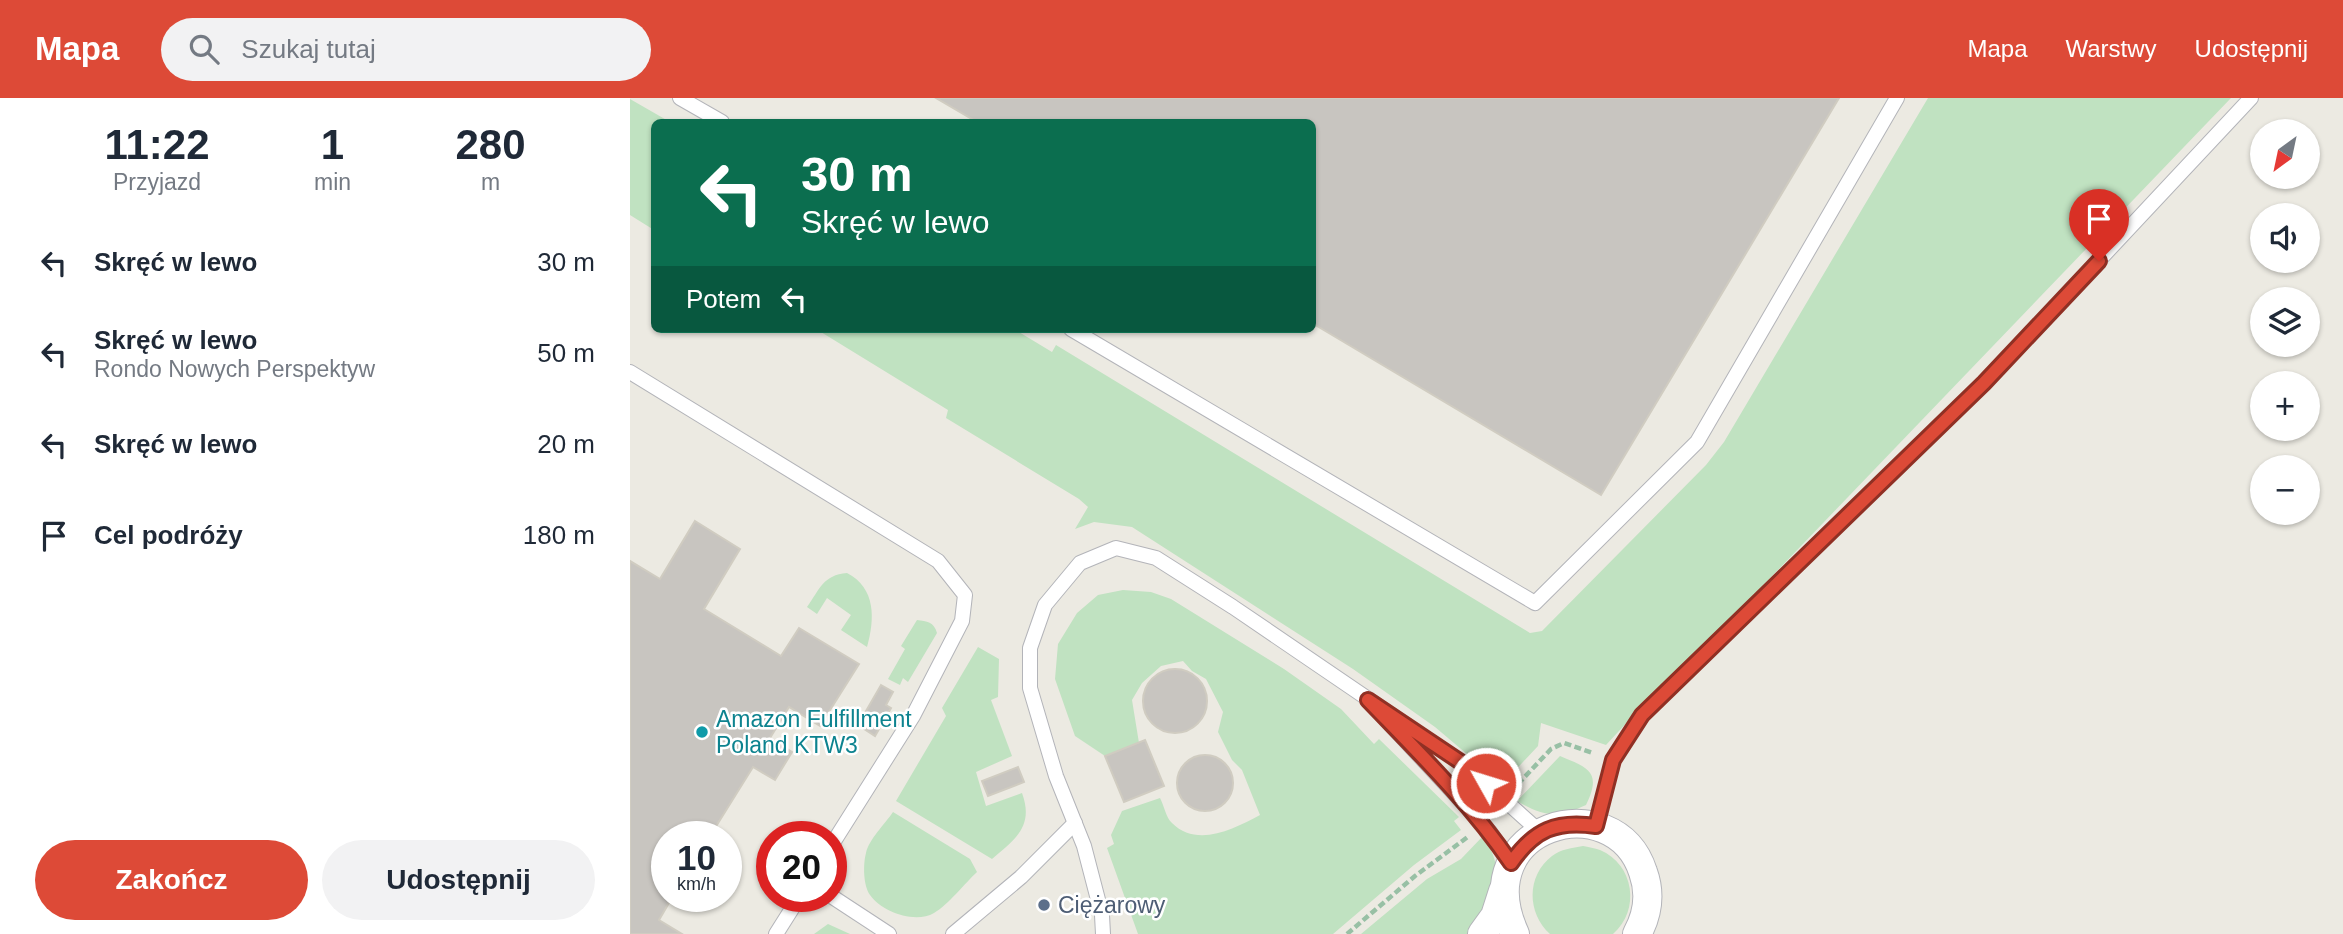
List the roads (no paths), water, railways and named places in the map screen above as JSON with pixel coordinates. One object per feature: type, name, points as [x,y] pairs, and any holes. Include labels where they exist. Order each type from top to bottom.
[{"type":"street","points":[[1482,934],[1495,916],[1511,863],[1523,845],[1540,832],[1558,825],[1577,823],[1596,826],[1615,834],[1630,848],[1641,864],[1647,883],[1648,904],[1637,934]]},
{"type":"street","points":[[1503,891],[1506,915],[1514,934]]},
{"type":"lane","points":[[680,98],[717,119]]},
{"type":"lane","points":[[1078,333],[1535,603],[1697,442],[1897,98]]},
{"type":"lane","points":[[1596,826],[1613,760],[1642,715],[1984,383],[2251,98]]},
{"type":"lane","points":[[630,372],[938,561],[965,595],[962,621],[913,716],[847,821]]},
{"type":"lane","points":[[1102,934],[1102,915],[1084,846],[1056,776],[1030,688],[1030,648],[1045,605],[1080,563],[1116,548],[1156,558],[1233,607],[1468,767],[1540,832]]},
{"type":"lane","points":[[1368,700],[1467,805],[1511,863]]},
{"type":"lane","points":[[953,934],[1021,877],[1075,823]]},
{"type":"lane","points":[[847,906],[889,934]]},
{"type":"lane","points":[[776,934],[790,912]]},
{"type":"place","name":"Amazon Fulfillment Poland KTW3","points":[[702,732]]},
{"type":"place","name":"Ciężarowy","points":[[1044,905]]}]
